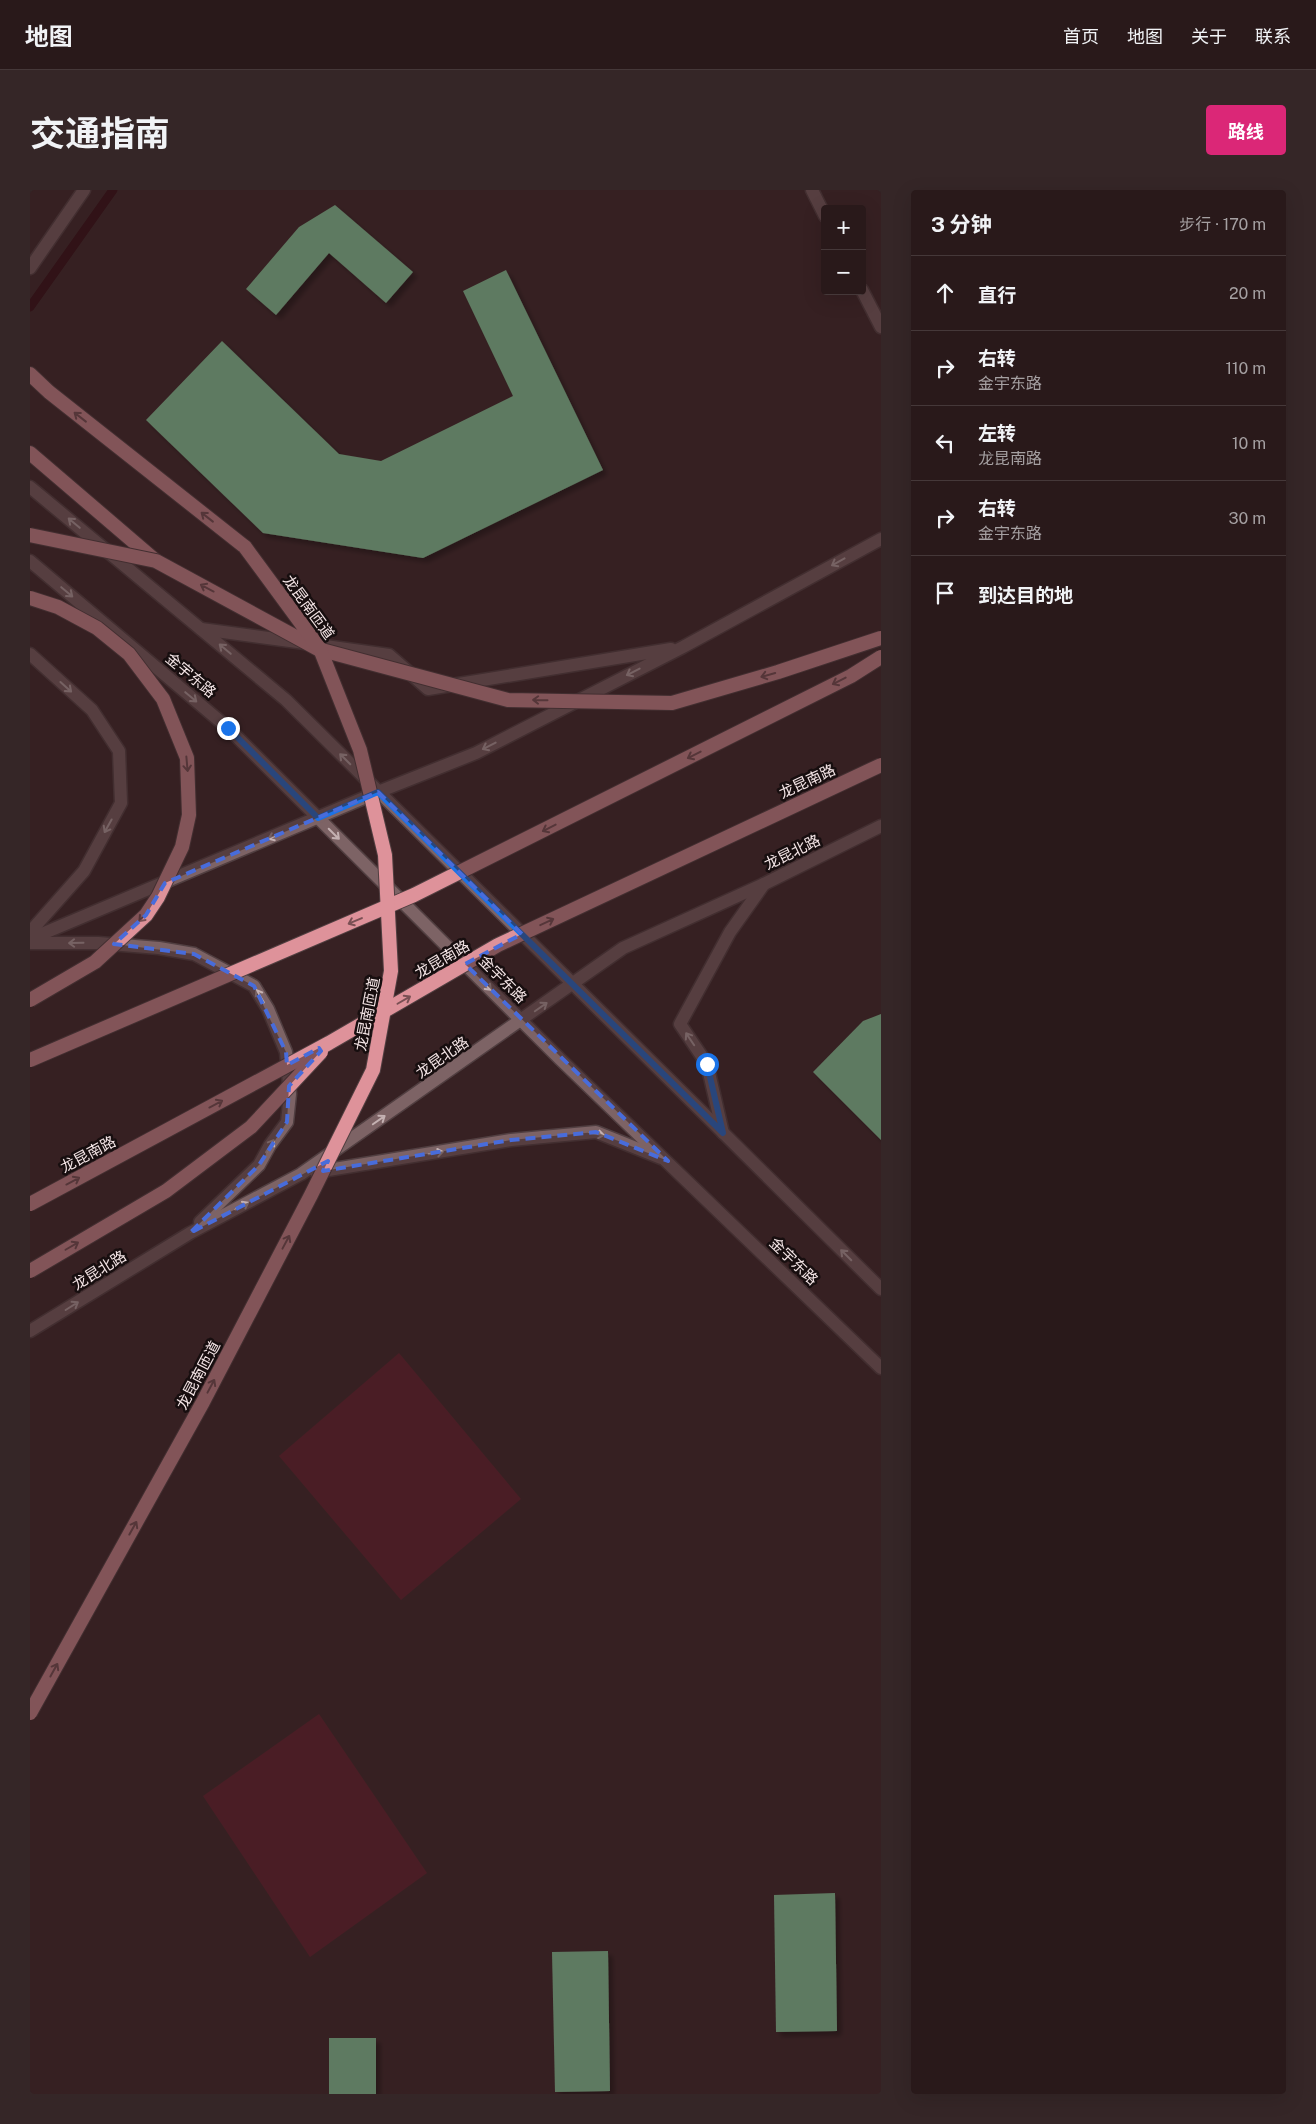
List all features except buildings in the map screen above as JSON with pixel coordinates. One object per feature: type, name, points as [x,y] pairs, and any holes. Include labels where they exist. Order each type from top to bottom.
[{"type":"highway","name":"龙昆南匝道","points":[[30,374],[49,392],[246,547],[320,649],[360,750],[385,855],[391,971],[372,1070],[368,1079],[311,1195],[203,1402],[30,1713]]},
{"type":"highway","points":[[30,453],[156,561],[318,649],[508,700],[672,704],[881,638]]},
{"type":"highway","points":[[30,535],[156,561]]},
{"type":"highway","points":[[30,598],[58,607],[97,628],[129,654],[163,699],[187,758],[189,815],[182,848],[158,897],[146,915],[95,962],[30,1000]]},
{"type":"highway","points":[[30,1060],[414,895],[851,676],[881,657]]},
{"type":"highway","name":"龙昆南路","points":[[30,1204],[329,1043],[498,946],[881,764]]},
{"type":"highway","points":[[30,1271],[166,1191],[251,1127],[329,1043]]},
{"type":"main road","points":[[30,268],[84,190]]},
{"type":"main road","points":[[812,190],[821,208]]},
{"type":"main road","points":[[865,295],[881,327]]},
{"type":"main road","points":[[30,487],[286,700],[881,1289]]},
{"type":"main road","points":[[30,939],[378,792],[476,753],[683,646],[881,539]]},
{"type":"main road","name":"金宇东路","points":[[30,561],[228,728],[522,1021],[881,1368]]},
{"type":"main road","points":[[201,629],[389,655],[428,689],[683,646]]},
{"type":"main road","points":[[30,654],[92,710],[120,751],[121,803],[84,871],[30,932]]},
{"type":"main road","name":"龙昆北路","points":[[30,1331],[190,1233],[301,1174],[522,1021],[623,948],[764,884],[881,826]]},
{"type":"main road","points":[[723,1133],[707,1064],[680,1024],[730,932],[764,884]]},
{"type":"main road","points":[[30,944],[98,943],[159,948],[194,954],[254,986],[268,1009],[286,1052],[290,1094],[287,1122],[270,1145],[259,1165],[190,1233]]},
{"type":"main road","points":[[301,1174],[512,1140],[596,1132],[668,1161]]},
{"type":"highlighted area","points":[[378,792],[522,934],[465,964],[668,1161],[596,1132],[511,1140],[323,1171],[328,1161],[190,1233],[259,1165],[287,1122],[289,1086],[321,1051],[319,1048],[287,1065],[286,1052],[254,986],[194,954],[114,944],[146,915],[165,883]]},
{"type":"shaded area","points":[[399,1353],[521,1499],[401,1600],[279,1456]]},
{"type":"shaded area","points":[[319,1714],[427,1873],[310,1957],[203,1796]]},
{"type":"waterway","points":[[30,307],[113,190]]},
{"type":"route","points":[[228,728],[318,818],[378,792],[723,1133],[707,1064]]}]
